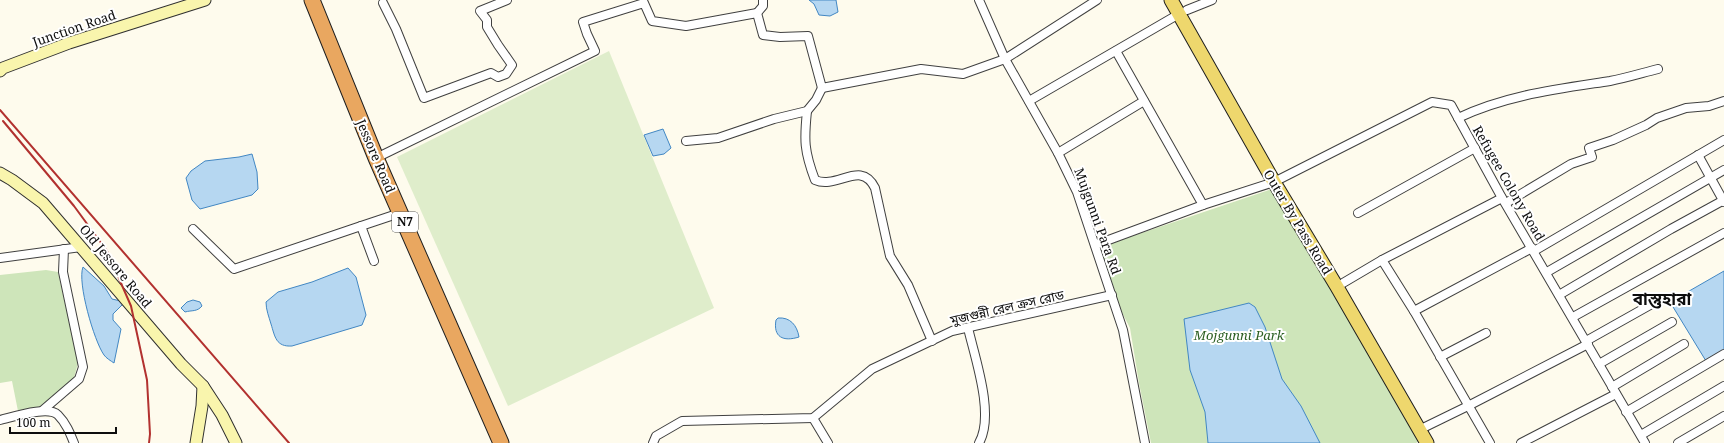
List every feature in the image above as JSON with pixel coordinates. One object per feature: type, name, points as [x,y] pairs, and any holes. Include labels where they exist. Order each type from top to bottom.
[{"type":"highway","name":"Jessore Road","points":[[312,0],[376,158],[501,443]]},
{"type":"main road","name":"Junction Road","points":[[0,71],[3,68],[69,43],[205,0]]},
{"type":"main road","name":"Outer By Pass Road","points":[[1171,0],[1182,8],[1278,180],[1428,442]]},
{"type":"main road","name":"Old Jessore Road","points":[[0,173],[43,203],[181,364],[203,386],[222,415],[236,443]]},
{"type":"main road","name":"Outer By Pass Road","points":[[1278,180],[1343,283],[1425,427],[1428,442]]},
{"type":"main road","points":[[196,443],[202,406],[203,386]]},
{"type":"street","points":[[383,3],[396,29],[424,98],[491,73],[498,77],[506,74],[512,65],[487,27],[487,20],[480,11],[507,0]]},
{"type":"street","points":[[376,158],[595,51],[583,22],[643,2],[652,21],[686,26],[756,13],[763,6],[763,0]]},
{"type":"street","points":[[822,88],[921,69],[963,74],[1005,59],[1097,0]]},
{"type":"street","points":[[1029,101],[1116,51],[1182,8],[1212,0]]},
{"type":"street","name":"Mujgunni Para Rd","points":[[980,1],[1005,59],[1058,153],[1077,192],[1124,330],[1145,443]]},
{"type":"street","points":[[756,13],[763,35],[780,37],[808,36],[822,88],[816,100],[807,111],[805,147],[815,180],[821,182],[831,182],[857,174],[866,176],[872,180],[890,256],[908,285],[932,341]]},
{"type":"street","points":[[1116,51],[1203,205]]},
{"type":"street","points":[[1458,118],[1496,102],[1553,89],[1612,80],[1658,69]]},
{"type":"street","points":[[1058,153],[1144,101]]},
{"type":"street","points":[[1343,283],[1382,260],[1504,201],[1571,164],[1592,157],[1589,148],[1613,140],[1646,125],[1657,118],[1686,108],[1709,106],[1724,101]]},
{"type":"street","name":"Refugee Colony Road","points":[[1095,245],[1203,205],[1278,180],[1432,102],[1451,106],[1504,201],[1547,272],[1559,296],[1643,440]]},
{"type":"street","points":[[686,141],[718,138],[774,119],[807,111]]},
{"type":"street","points":[[1414,311],[1533,249],[1724,140]]},
{"type":"street","points":[[1358,213],[1475,148]]},
{"type":"street","points":[[1559,296],[1665,232],[1724,201],[1698,155]]},
{"type":"street","points":[[1547,272],[1724,170]]},
{"type":"street","points":[[193,229],[234,269],[400,213]]},
{"type":"street","points":[[361,226],[374,261]]},
{"type":"street","points":[[1572,317],[1724,233]]},
{"type":"street","points":[[0,258],[81,247]]},
{"type":"street","points":[[0,420],[43,410],[79,379],[83,367],[63,272],[64,249]]},
{"type":"street","points":[[1382,260],[1414,311],[1490,443]]},
{"type":"street","name":"মুজগুন্নী রেল ক্রস রোড","points":[[813,418],[872,369],[952,331],[1112,295]]},
{"type":"street","points":[[1425,427],[1587,343],[1659,300]]},
{"type":"street","points":[[1598,364],[1672,322]]},
{"type":"street","points":[[968,328],[984,390],[985,421],[979,443]]},
{"type":"street","points":[[1440,357],[1486,332]]},
{"type":"street","points":[[1521,443],[1614,391],[1684,344]]},
{"type":"street","points":[[1626,412],[1724,354]]},
{"type":"street","points":[[1643,440],[1724,386]]},
{"type":"street","points":[[43,410],[57,414],[66,425],[74,443]]},
{"type":"street","points":[[1678,443],[1724,416]]},
{"type":"street","points":[[653,443],[656,436],[682,421],[813,418],[828,443]]},
{"type":"green space","points":[[609,51],[714,308],[508,406],[397,157]]},
{"type":"green space","name":"Mojgunni Park","points":[[1275,188],[1423,439],[1416,443],[1151,443],[1130,328],[1113,295],[1100,247]]},
{"type":"green space","points":[[46,270],[58,272],[78,363],[74,378],[44,407],[28,411],[18,411],[12,381],[0,383],[0,275]]},
{"type":"water","points":[[809,0],[836,0],[838,12],[830,16],[819,15],[814,4]]},
{"type":"water","points":[[663,129],[671,148],[664,154],[653,156],[644,135]]},
{"type":"water","points":[[252,154],[257,172],[258,189],[252,195],[200,209],[192,200],[186,178],[191,171],[205,161]]},
{"type":"water","points":[[83,267],[104,286],[112,299],[125,302],[113,314],[113,320],[121,329],[114,363],[104,355],[91,325],[82,285]]},
{"type":"water","points":[[348,268],[356,277],[366,315],[362,325],[292,346],[279,343],[267,311],[266,302],[278,292],[312,282]]},
{"type":"water","points":[[1724,271],[1724,350],[1706,361],[1670,302]]},
{"type":"water","points":[[193,300],[200,302],[202,306],[196,310],[185,312],[181,308],[187,302]]},
{"type":"water","points":[[1249,303],[1255,307],[1265,327],[1282,379],[1301,406],[1320,443],[1208,443],[1205,412],[1190,370],[1184,319]]},
{"type":"water","points":[[778,318],[789,320],[795,325],[799,337],[788,339],[780,337],[775,326]]},
{"type":"railway","points":[[0,110],[289,443]]},
{"type":"railway","points":[[3,121],[74,206],[107,251],[131,306],[147,380],[150,434],[149,443]]},
{"type":"district","name":"বাস্তুহারা","points":[[1662,299]]}]
